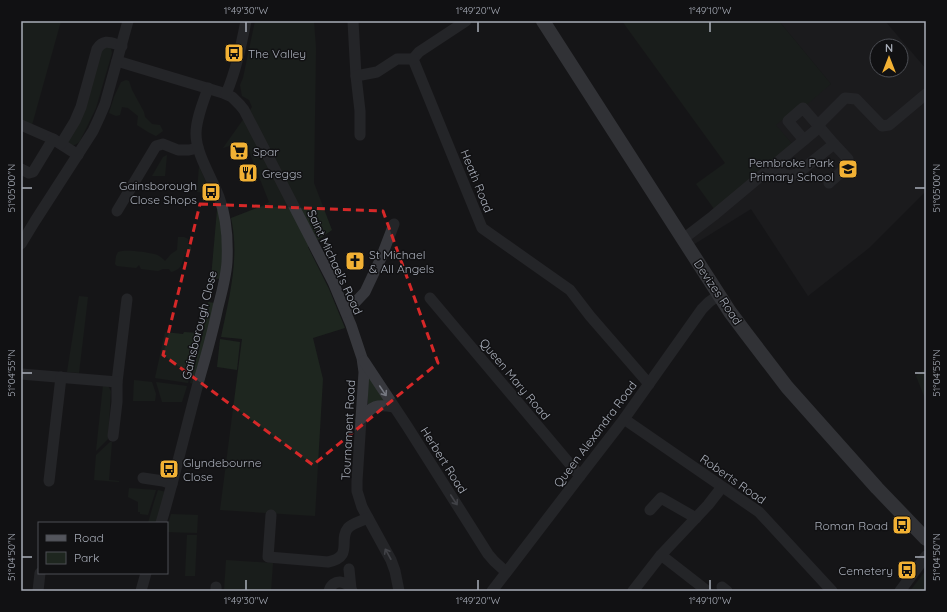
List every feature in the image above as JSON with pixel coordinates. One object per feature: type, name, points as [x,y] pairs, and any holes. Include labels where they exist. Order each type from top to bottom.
[{"type":"main road","name":"Devizes Road","points":[[543,21],[744,332],[787,387],[877,488],[926,539]]},
{"type":"street","points":[[21,244],[93,131],[105,104],[128,21]]},
{"type":"street","points":[[226,94],[236,67],[246,21]]},
{"type":"street","points":[[353,21],[356,76],[360,111],[360,135]]},
{"type":"street","points":[[356,76],[377,72],[397,59],[413,59],[419,52],[466,21]]},
{"type":"street","points":[[21,169],[28,173],[33,172],[75,121],[81,107],[97,49],[100,45],[103,42],[108,42],[122,46]]},
{"type":"street","name":"Heath Road","points":[[413,59],[482,228],[570,290],[590,316],[649,384]]},
{"type":"street","name":"Saint Michael's Road","points":[[117,61],[226,94],[232,97],[244,110],[328,271],[346,312],[362,358]]},
{"type":"street","name":"Gainsborough Close","points":[[161,522],[211,339],[227,264],[227,236],[222,204],[198,148],[196,134],[198,118],[208,88]]},
{"type":"street","points":[[683,239],[713,216],[819,127],[822,120],[845,98],[856,99],[882,126],[889,125],[926,94]]},
{"type":"street","points":[[804,140],[788,121],[803,108],[848,159],[846,168],[829,183]]},
{"type":"street","points":[[21,125],[57,141],[78,155]]},
{"type":"street","points":[[117,211],[156,146],[163,144],[178,150],[198,148]]},
{"type":"street","points":[[773,166],[781,173],[788,176],[798,173],[834,144]]},
{"type":"street","points":[[346,312],[365,292],[381,258],[394,224]]},
{"type":"street","name":"Queen Alexandra Road","points":[[492,591],[624,419],[702,308],[719,295]]},
{"type":"street","name":"Queen Mary Road","points":[[430,298],[580,476]]},
{"type":"street","points":[[113,436],[117,382],[127,299]]},
{"type":"street","name":"Herbert Road","points":[[362,358],[488,554],[506,572]]},
{"type":"street","name":"Tournament Road","points":[[362,358],[364,372],[357,480],[359,498],[362,507],[391,560],[400,591]]},
{"type":"street","points":[[21,374],[117,382]]},
{"type":"street","points":[[49,481],[61,377]]},
{"type":"street","points":[[361,420],[373,407],[394,407]]},
{"type":"street","name":"Roberts Road","points":[[624,419],[759,512],[832,591]]},
{"type":"street","points":[[143,478],[172,484]]},
{"type":"street","points":[[633,591],[661,555],[708,505],[722,487]]},
{"type":"street","points":[[650,510],[661,498],[696,518]]},
{"type":"street","points":[[271,515],[268,557],[328,562],[336,560],[341,556],[344,549],[345,533],[347,529],[351,525],[368,518]]},
{"type":"street","points":[[661,555],[706,590]]},
{"type":"street","points":[[900,591],[926,556]]},
{"type":"street","points":[[349,569],[352,590]]},
{"type":"street","points":[[38,591],[40,574]]},
{"type":"street","points":[[141,591],[146,574]]},
{"type":"street","points":[[329,591],[330,587],[335,583],[341,582],[352,590]]},
{"type":"highlighted area","points":[[200,204],[383,211],[438,363],[313,465],[163,355]]},
{"type":"shaded area","name":"Pembroke Park Primary School","points":[[779,21],[885,21],[900,38],[869,38],[869,78],[909,78],[909,49],[926,69],[926,191],[869,248],[808,296],[751,209],[688,248],[683,239],[795,147],[775,125],[831,84]]},
{"type":"green space","points":[[21,21],[61,21],[32,125],[21,120]]},
{"type":"green space","points":[[255,21],[314,21],[316,48],[314,183],[332,230],[308,247],[329,289],[345,328],[313,338],[323,379],[315,516],[220,510],[242,339],[221,337],[230,293],[234,263],[231,218],[269,202],[245,141],[223,148],[252,107],[249,100],[242,96],[240,85],[243,78]]},
{"type":"green space","points":[[622,21],[779,21],[831,84],[803,108],[800,106],[776,125],[795,147],[717,213],[696,184],[725,163]]},
{"type":"green space","points":[[108,46],[112,53],[96,108],[80,141],[76,144],[70,145],[68,142],[99,52]]},
{"type":"green space","points":[[126,80],[129,81],[145,117],[152,124],[160,125],[163,131],[156,136],[137,125],[138,116],[128,108],[122,107],[120,115],[116,116],[109,113],[121,82]]},
{"type":"green space","points":[[167,155],[165,176],[152,176],[163,157]]},
{"type":"green space","points":[[199,166],[211,193],[197,192]]},
{"type":"green space","points":[[217,210],[219,210],[221,222],[223,257],[220,279],[211,278]]},
{"type":"green space","points":[[178,237],[188,239],[188,244],[191,247],[191,250],[189,254],[185,254],[180,268],[175,271],[171,272],[169,269],[163,269],[158,271],[141,269],[139,265],[136,268],[117,266],[115,264],[116,256],[118,252],[121,251],[154,254],[165,261],[177,250]]},
{"type":"green space","points":[[79,296],[88,297],[79,373],[67,372]]},
{"type":"green space","points":[[208,302],[215,303],[194,384],[190,383],[203,333]]},
{"type":"green space","points":[[165,332],[183,334],[184,332],[200,333],[188,383],[155,378]]},
{"type":"green space","points":[[220,339],[240,342],[237,370],[217,367]]},
{"type":"green space","points":[[926,368],[926,401],[916,376]]},
{"type":"green space","points":[[370,378],[385,401],[368,405],[368,379]]},
{"type":"green space","points":[[134,380],[152,382],[156,394],[155,401],[133,401]]},
{"type":"green space","points":[[156,382],[187,386],[182,402],[162,402]]},
{"type":"green space","points":[[103,385],[108,386],[111,391],[108,439],[96,451]]},
{"type":"green space","points":[[110,442],[112,442],[109,480],[119,482],[94,480],[96,455]]},
{"type":"green space","points":[[129,488],[156,490],[148,515],[140,514],[140,512],[138,512],[138,502],[128,497]]},
{"type":"green space","points":[[158,490],[166,492],[157,522],[148,522]]},
{"type":"green space","points":[[171,514],[198,515],[197,533],[168,532],[168,524]]},
{"type":"green space","points":[[187,535],[197,535],[195,576],[185,576]]},
{"type":"green space","points":[[226,560],[273,563],[271,591],[224,591]]},
{"type":"green space","points":[[926,570],[926,591],[910,591]]},
{"type":"place","name":"The Valley","points":[[234,53]]},
{"type":"place","name":"Spar","points":[[239,151]]},
{"type":"place","name":"Pembroke Park Primary School","points":[[848,169]]},
{"type":"place","name":"Greggs","points":[[248,173]]},
{"type":"place","name":"Gainsborough Close Shops","points":[[211,192]]},
{"type":"place","name":"St Michael & All Angels","points":[[355,261]]},
{"type":"place","name":"Glyndebourne Close","points":[[169,469]]},
{"type":"place","name":"Roman Road","points":[[902,525]]},
{"type":"place","name":"Cemetery","points":[[907,570]]}]
